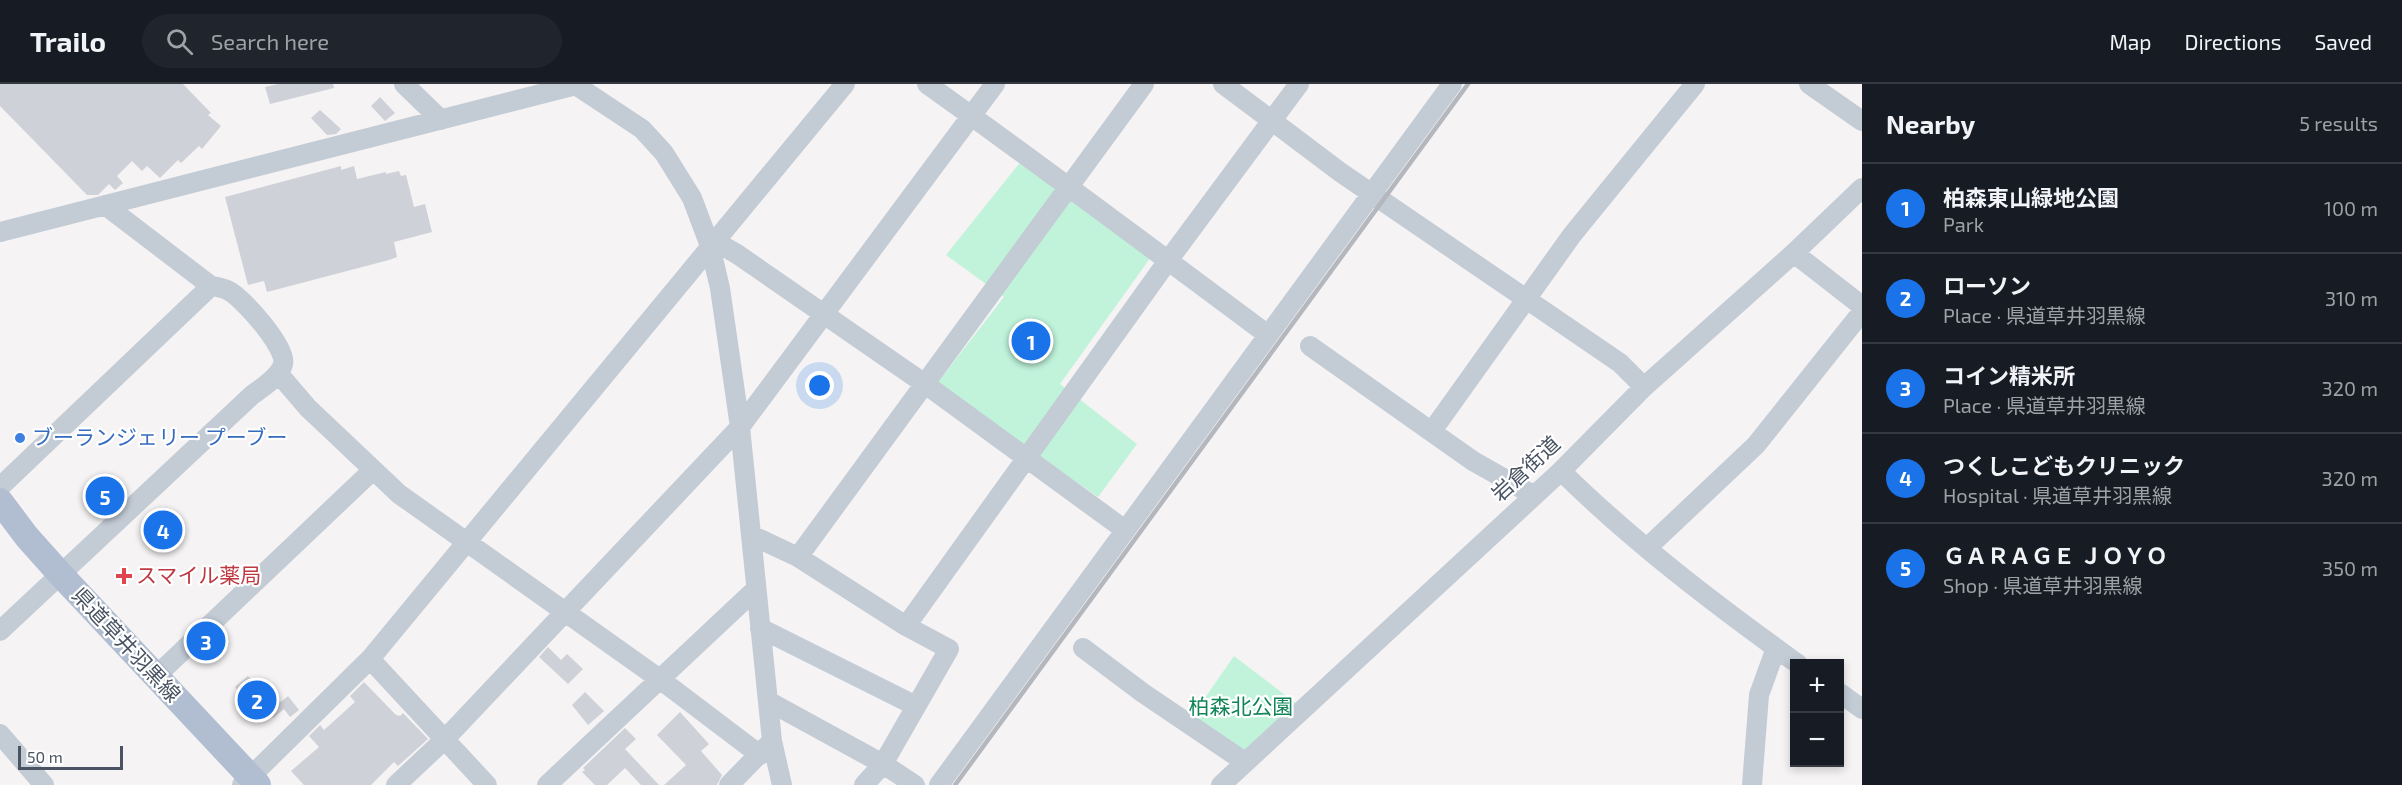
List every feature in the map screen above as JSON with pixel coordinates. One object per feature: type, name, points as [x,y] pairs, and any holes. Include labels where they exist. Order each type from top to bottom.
[{"type":"main road","name":"県道草井羽黒線","points":[[0,501],[60,575],[156,676],[250,782]]},
{"type":"street","points":[[404,84],[441,120]]},
{"type":"street","points":[[0,232],[576,84],[642,129],[664,153],[692,198],[710,246],[720,288],[740,427],[768,701],[766,748],[782,785]]},
{"type":"street","points":[[250,782],[370,659],[844,84]]},
{"type":"street","points":[[927,84],[1070,186],[1167,262],[1268,335]]},
{"type":"street","points":[[396,785],[445,739],[740,427],[995,84]]},
{"type":"street","points":[[798,557],[1143,84]]},
{"type":"street","points":[[1223,84],[1340,172],[1620,363],[1644,387]]},
{"type":"street","points":[[906,626],[1167,262],[1299,84]]},
{"type":"street","points":[[939,785],[1452,84]]},
{"type":"street","points":[[1432,431],[1572,235],[1695,84]]},
{"type":"street","points":[[1809,84],[1862,122]]},
{"type":"street","name":"岩倉街道","points":[[1234,777],[1561,471],[1644,387],[1794,253],[1862,188]]},
{"type":"street","points":[[0,631],[278,373],[284,363],[283,352],[264,326],[230,291],[211,286],[105,205]]},
{"type":"street","points":[[710,246],[723,246],[730,250],[825,315],[925,384],[1125,530]]},
{"type":"street","points":[[1794,253],[1862,306]]},
{"type":"street","points":[[0,487],[211,286]]},
{"type":"street","points":[[1648,547],[1756,445],[1862,312]]},
{"type":"street","points":[[1310,346],[1473,461],[1533,495]]},
{"type":"street","points":[[278,373],[308,408],[399,494],[661,680],[766,748]]},
{"type":"street","points":[[156,676],[373,470]]},
{"type":"street","points":[[1561,471],[1706,596],[1792,659]]},
{"type":"street","points":[[751,535],[798,557],[948,650],[883,764],[864,785]]},
{"type":"street","points":[[547,785],[756,589]]},
{"type":"street","points":[[760,628],[916,706]]},
{"type":"street","points":[[1083,648],[1143,693],[1234,777]]},
{"type":"street","points":[[1752,785],[1759,695],[1776,648]]},
{"type":"street","points":[[370,659],[487,785]]},
{"type":"street","points":[[1844,696],[1862,709]]},
{"type":"street","points":[[768,701],[883,764],[915,785]]},
{"type":"street","points":[[0,734],[44,785]]},
{"type":"street","points":[[729,785],[766,748]]},
{"type":"green space","points":[[1022,160],[1153,254],[1060,384],[1137,444],[1098,497],[936,385],[1004,297],[946,255]]},
{"type":"green space","name":"柏森北公園","points":[[1234,656],[1297,704],[1243,755],[1189,721]]},
{"type":"building","points":[[0,84],[183,84],[211,113],[208,115],[221,126],[202,149],[199,146],[181,163],[178,160],[160,178],[147,166],[142,171],[132,161],[117,176],[123,183],[115,190],[109,184],[98,195],[87,195],[0,106]]},
{"type":"building","points":[[278,84],[333,84],[334,88],[270,104],[265,87]]},
{"type":"building","points":[[380,97],[395,113],[385,121],[371,106]]},
{"type":"building","points":[[320,110],[341,129],[336,134],[327,135],[311,118]]},
{"type":"building","points":[[341,166],[341,170],[354,166],[357,179],[386,172],[386,174],[399,171],[401,176],[406,175],[414,207],[425,204],[432,232],[394,242],[397,257],[389,260],[267,292],[264,281],[248,285],[225,197]]},
{"type":"building","points":[[548,647],[561,660],[567,654],[583,669],[568,684],[539,657]]},
{"type":"building","points":[[248,676],[264,695],[270,690],[281,702],[288,696],[299,710],[290,717],[284,709],[265,721],[235,687]]},
{"type":"building","points":[[364,682],[396,715],[400,716],[403,713],[428,739],[398,766],[394,762],[371,785],[304,785],[291,771],[319,747],[309,736],[320,725],[324,730],[355,702],[350,696]]},
{"type":"building","points":[[585,692],[604,711],[588,725],[572,705]]},
{"type":"building","points":[[680,712],[709,744],[701,751],[722,775],[717,785],[664,785],[686,765],[657,735]]},
{"type":"building","points":[[625,728],[636,739],[625,749],[659,785],[641,785],[625,768],[607,785],[595,785],[582,772],[585,770],[583,768]]},
{"type":"railway","points":[[955,785],[1468,84]]},
{"type":"place","name":"柏森東山緑地公園","points":[[1031,341]]},
{"type":"place","name":"ブーランジェリー プーブー","points":[[20,438]]},
{"type":"place","name":"ＧＡＲＡＧＥ ＪＯＹＯ","points":[[105,496]]},
{"type":"place","name":"つくしこどもクリニック","points":[[163,530]]},
{"type":"place","name":"スマイル薬局","points":[[124,576]]},
{"type":"place","name":"コイン精米所","points":[[206,641]]},
{"type":"place","name":"ローソン","points":[[257,700]]}]
